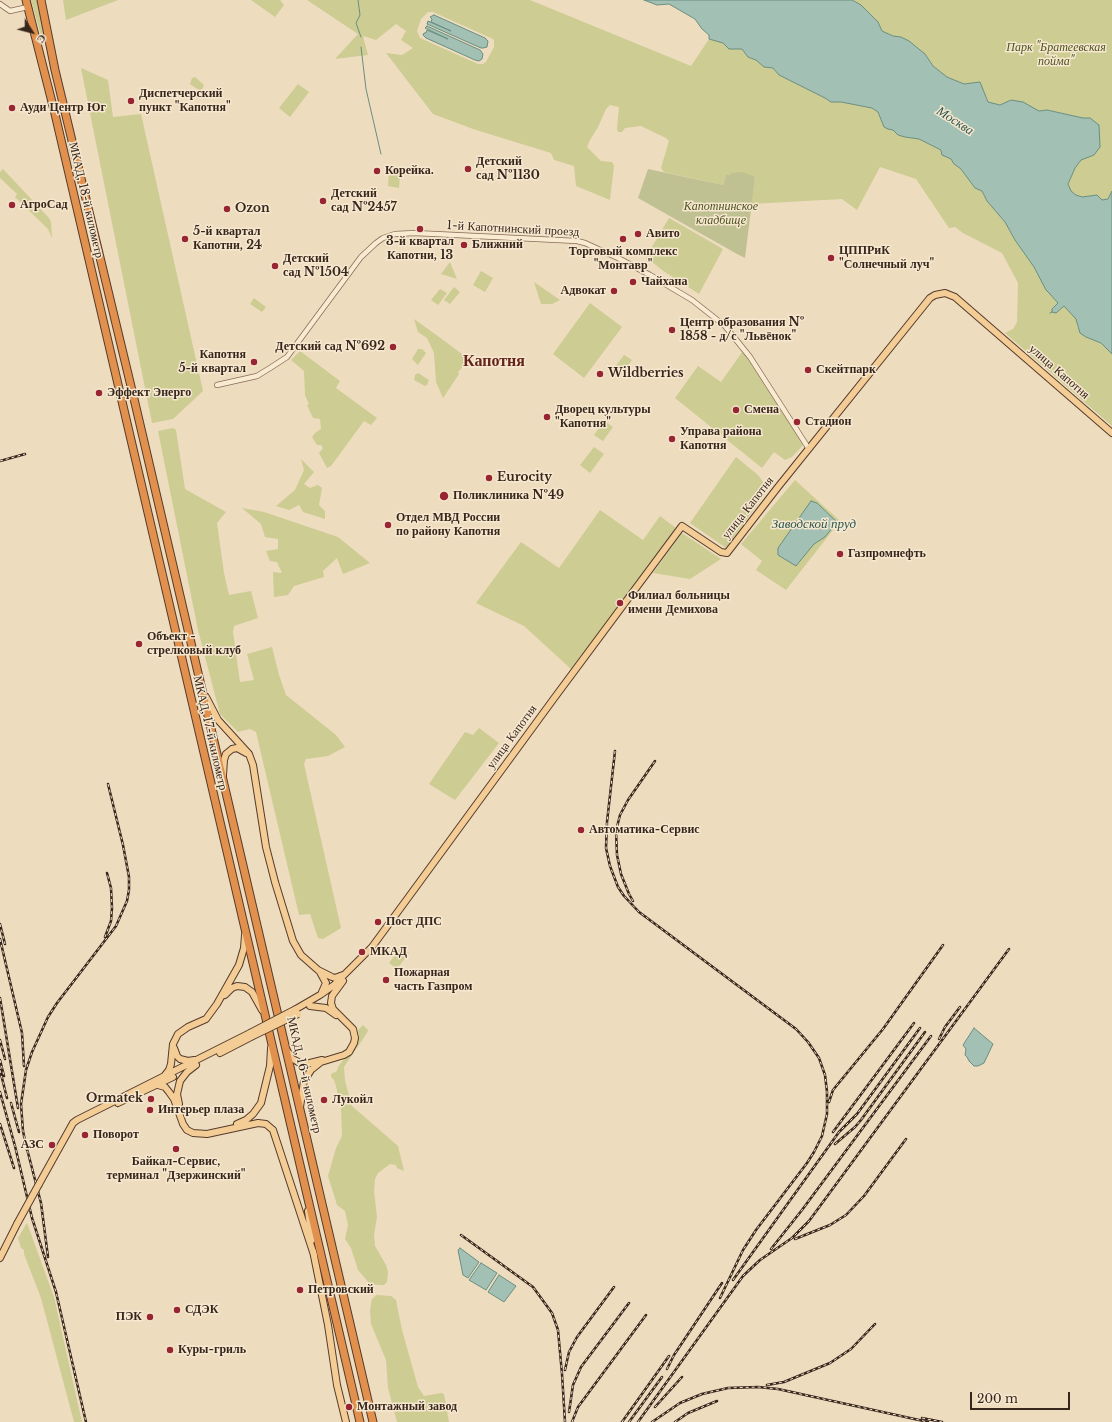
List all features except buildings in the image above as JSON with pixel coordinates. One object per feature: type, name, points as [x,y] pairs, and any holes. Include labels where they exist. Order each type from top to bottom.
[{"type":"highway","name":"МКАД, 18-й километр","points":[[41,0],[56,70],[135,403]]},
{"type":"highway","name":"МКАД, 18-й километр","points":[[27,4],[57,121],[122,406]]},
{"type":"highway","name":"МКАД, 17-й километр","points":[[135,403],[223,781]]},
{"type":"highway","name":"МКАД, 17-й километр","points":[[122,406],[244,925]]},
{"type":"highway","name":"МКАД, 16-й километр","points":[[223,781],[373,1422]]},
{"type":"highway","name":"МКАД, 16-й километр","points":[[244,925],[360,1422]]},
{"type":"main road","name":"улица Капотня","points":[[367,953],[682,526],[721,552],[727,553],[930,298],[941,293],[948,293],[955,297],[1112,433]]},
{"type":"main road","points":[[201,687],[218,720],[247,750],[253,765],[266,848],[289,932],[292,941],[301,955],[323,976],[326,983],[320,996]]},
{"type":"main road","points":[[223,781],[224,760],[229,751],[237,748],[240,749],[250,758]]},
{"type":"main road","points":[[157,1083],[169,1070],[173,1044],[178,1034],[188,1027],[206,1019],[217,1004],[242,958],[245,938],[244,925]]},
{"type":"main road","points":[[297,1012],[320,996],[346,974],[367,953]]},
{"type":"main road","points":[[300,1108],[304,1081],[311,1070],[321,1062],[344,1055],[354,1043],[355,1038],[353,1029],[334,1009],[331,1003],[332,996],[338,987],[360,964],[367,953]]},
{"type":"main road","points":[[318,970],[332,978],[340,977],[346,974]]},
{"type":"main road","points":[[199,1059],[188,1061],[177,1056],[174,1048],[177,1038],[184,1031],[206,1022],[222,998],[232,988],[242,986],[248,989],[255,996],[265,1014]]},
{"type":"main road","points":[[157,1083],[199,1059],[310,1006],[338,987]]},
{"type":"main road","points":[[286,1049],[291,1058],[296,1062],[306,1064],[335,1057],[350,1048],[353,1037],[348,1026],[330,1010],[310,1006]]},
{"type":"main road","points":[[0,1258],[16,1224],[73,1123],[196,1065],[251,1035]]},
{"type":"main road","points":[[196,1065],[182,1077],[177,1089],[185,1124],[193,1132],[199,1133],[237,1124],[246,1120],[253,1114],[261,1103],[270,1066],[271,1039]]},
{"type":"main road","points":[[157,1083],[165,1087],[174,1099],[187,1130],[193,1133],[207,1134],[258,1123],[266,1124],[273,1130],[314,1255]]},
{"type":"main road","points":[[305,1185],[314,1255],[328,1325],[337,1385],[346,1422]]},
{"type":"street","points":[[0,4],[10,11],[27,4]]},
{"type":"street","name":"1-й Капотнинский проезд","points":[[216,385],[257,376],[287,357],[361,257],[383,238],[394,234],[415,233],[577,241],[612,255],[650,275],[692,300],[725,326],[750,357],[809,449]]},
{"type":"green space","points":[[31,0],[37,0],[45,42],[43,43]]},
{"type":"green space","points":[[63,0],[118,0],[66,20]]},
{"type":"green space","points":[[251,0],[280,0],[284,5],[275,17]]},
{"type":"green space","points":[[307,0],[530,0],[691,66],[709,39],[723,43],[729,49],[742,49],[748,57],[756,60],[764,67],[773,68],[779,75],[831,102],[841,102],[872,108],[878,112],[884,127],[893,130],[898,135],[919,139],[941,150],[946,157],[951,159],[954,164],[961,169],[975,187],[982,191],[987,201],[1005,222],[1040,279],[1058,303],[1056,313],[1064,306],[1077,319],[1077,326],[1086,337],[1101,343],[1112,354],[1112,426],[1005,333],[1013,329],[1017,322],[1018,283],[1002,253],[963,233],[955,227],[949,228],[916,179],[880,167],[857,210],[842,199],[751,204],[755,177],[726,175],[723,185],[664,172],[661,168],[669,141],[666,138],[641,126],[625,128],[622,132],[618,132],[619,107],[610,105],[606,109],[587,147],[601,161],[612,162],[614,166],[610,200],[576,186],[574,166],[554,160],[551,153],[473,129],[433,114],[386,53],[402,55],[413,48],[401,40],[406,31],[396,24],[376,40],[363,36],[368,55],[335,59],[358,34]],"holes":[[[428,12],[433,12],[493,39],[494,47],[486,62],[483,64],[478,64],[420,38],[417,31],[421,19]]]},
{"type":"green space","name":"Парк \"Братеевская пойма\"","points":[[852,0],[1112,0],[1112,191],[1108,199],[1102,201],[1097,195],[1082,197],[1076,195],[1071,191],[1068,184],[1075,168],[1081,160],[1094,155],[1090,118],[1083,118],[1047,110],[1039,111],[1011,100],[1000,105],[988,102],[980,82],[964,84],[947,77],[933,66],[925,54],[901,37],[893,36],[882,31],[878,22],[861,5]]},
{"type":"green space","points":[[81,68],[108,80],[113,117],[141,114],[203,391],[173,419],[152,423]]},
{"type":"green space","points":[[195,77],[204,85],[202,90],[199,90],[190,84],[192,78]]},
{"type":"green space","points":[[298,84],[309,92],[290,117],[279,108]]},
{"type":"green space","points":[[3,169],[49,218],[51,222],[52,238],[48,229],[15,197],[17,194],[0,178],[0,172]]},
{"type":"green space","name":"Капотнинское кладбище","points":[[648,169],[723,185],[726,175],[730,175],[731,173],[742,172],[755,177],[745,258],[638,198]]},
{"type":"green space","points":[[389,173],[400,174],[399,188],[388,186]]},
{"type":"green space","points":[[669,218],[723,249],[699,294],[662,270],[646,257]]},
{"type":"green space","points":[[450,262],[457,279],[441,274]]},
{"type":"green space","points":[[481,271],[493,278],[485,292],[473,285]]},
{"type":"green space","points":[[534,282],[560,300],[552,304],[541,304]]},
{"type":"green space","points":[[454,287],[460,292],[450,304],[444,300]]},
{"type":"green space","points":[[440,289],[447,293],[438,305],[431,300]]},
{"type":"green space","points":[[254,298],[266,307],[262,312],[250,304]]},
{"type":"green space","points":[[590,303],[622,327],[584,378],[553,354]]},
{"type":"green space","points":[[414,319],[467,358],[468,361],[458,372],[459,374],[443,398],[436,382],[434,353],[427,338],[418,332]]},
{"type":"green space","points":[[418,349],[422,349],[426,353],[418,365],[412,359]]},
{"type":"green space","points":[[300,351],[340,381],[336,388],[377,418],[371,425],[364,421],[331,466],[327,468],[319,453],[323,448],[321,445],[317,445],[312,437],[321,429],[320,419],[313,418],[307,405],[309,404],[305,395],[304,371],[291,360]]},
{"type":"green space","name":"Смена","points":[[743,351],[804,444],[792,457],[785,460],[774,452],[762,468],[675,398],[698,366],[721,382]]},
{"type":"green space","points":[[624,355],[632,360],[620,376],[612,371]]},
{"type":"green space","points":[[418,373],[429,380],[427,385],[425,386],[414,380],[415,375]]},
{"type":"green space","points":[[604,421],[613,427],[603,441],[594,435]]},
{"type":"green space","points":[[173,428],[176,430],[185,489],[226,512],[217,523],[224,573],[229,595],[251,591],[258,618],[234,626],[233,632],[240,682],[254,680],[247,654],[272,647],[286,695],[336,735],[345,747],[328,756],[306,759],[304,764],[341,928],[323,939],[318,938],[310,914],[299,915],[256,732],[250,729],[238,732],[220,714],[198,630],[158,431]]},
{"type":"green space","points":[[594,447],[604,454],[590,473],[580,465]]},
{"type":"green space","points":[[736,457],[770,487],[726,548],[690,523]]},
{"type":"green space","points":[[301,459],[314,472],[304,484],[310,488],[318,485],[322,488],[319,505],[325,511],[325,519],[303,512],[299,505],[289,510],[276,506],[295,490],[304,470]]},
{"type":"green space","points":[[795,480],[840,521],[786,590],[756,570],[762,561],[741,544]]},
{"type":"green space","points":[[242,508],[264,512],[338,537],[370,563],[343,574],[337,558],[323,571],[324,577],[294,586],[288,595],[274,597],[273,572],[282,573],[277,562],[270,561],[266,551],[278,549],[278,539],[265,537],[261,524]]},
{"type":"green space","points":[[600,510],[643,540],[660,516],[676,528],[571,669],[524,626],[476,603],[521,542],[559,568]]},
{"type":"green space","points":[[682,533],[721,559],[690,579],[653,573]]},
{"type":"green space","points":[[479,728],[499,743],[455,800],[429,784],[465,732],[473,735]]},
{"type":"green space","points":[[401,947],[409,953],[397,969],[389,963]]},
{"type":"green space","points":[[363,1025],[368,1030],[367,1033],[344,1067],[345,1081],[352,1106],[398,1146],[404,1171],[397,1168],[396,1165],[390,1164],[378,1173],[375,1179],[374,1191],[377,1217],[374,1235],[375,1246],[386,1265],[388,1272],[387,1282],[384,1285],[370,1284],[358,1270],[351,1248],[345,1239],[348,1225],[345,1211],[337,1205],[328,1176],[336,1148],[342,1136],[341,1108],[336,1086],[331,1074],[337,1071],[338,1067],[346,1056],[356,1047],[359,1037],[358,1030]]},
{"type":"green space","points":[[27,1223],[54,1297],[82,1422],[74,1422],[41,1298],[24,1254],[24,1250],[21,1248],[18,1238]]},
{"type":"green space","points":[[377,1295],[391,1296],[396,1300],[402,1330],[418,1387],[424,1396],[441,1393],[444,1394],[449,1422],[397,1422],[388,1388],[386,1360],[371,1324],[370,1310],[372,1299]]},
{"type":"water","name":"Москва","points":[[644,0],[852,0],[861,5],[878,22],[882,31],[909,41],[925,54],[933,66],[947,77],[964,84],[980,82],[988,102],[1000,105],[1011,100],[1023,102],[1039,111],[1047,110],[1083,118],[1090,118],[1099,125],[1100,147],[1094,155],[1081,160],[1075,168],[1068,184],[1071,191],[1082,197],[1097,195],[1102,200],[1108,199],[1112,191],[1112,354],[1101,343],[1080,333],[1076,319],[1064,306],[1056,313],[1052,312],[1052,309],[1058,303],[1046,290],[1034,267],[1015,240],[1005,222],[987,201],[982,191],[975,188],[961,169],[954,164],[951,159],[942,155],[941,150],[919,139],[898,135],[893,130],[884,127],[878,112],[872,108],[841,102],[831,102],[779,75],[773,68],[764,67],[756,60],[748,57],[742,49],[729,49],[723,43],[709,39],[709,35],[702,29],[695,19],[669,4],[657,5]]},
{"type":"water","points":[[434,15],[485,38],[488,41],[487,47],[481,48],[427,24],[428,21],[451,31],[431,22],[432,19],[430,17]]},
{"type":"water","points":[[427,26],[480,50],[483,54],[482,59],[479,61],[475,60],[426,38],[423,35],[427,30],[448,39],[425,28]]},
{"type":"water","name":"Заводской пруд","points":[[811,501],[817,503],[837,522],[825,537],[814,544],[796,566],[778,555],[778,548]]},
{"type":"water","points":[[974,1028],[993,1044],[984,1063],[978,1066],[974,1066],[969,1061],[965,1055],[966,1049],[963,1045]]},
{"type":"water","points":[[460,1248],[479,1262],[468,1278],[463,1275],[458,1250]]},
{"type":"water","points":[[481,1263],[497,1273],[486,1290],[469,1280]]},
{"type":"water","points":[[499,1275],[516,1286],[504,1302],[488,1292]]},
{"type":"waterway","points":[[358,0],[360,15],[356,23],[361,37]]},
{"type":"waterway","points":[[361,47],[366,89],[381,154]]},
{"type":"railway","points":[[0,461],[25,454]]},
{"type":"railway","points":[[615,751],[607,822],[606,848],[610,866],[618,887],[639,912],[796,1029],[808,1042],[819,1058],[825,1075],[827,1114],[822,1136],[807,1163],[756,1230],[743,1250],[720,1298]]},
{"type":"railway","points":[[633,901],[621,874],[617,855],[616,831],[620,815],[628,800],[655,761]]},
{"type":"railway","points":[[27,1150],[23,1131],[21,1104],[26,1070],[32,1052],[48,1017],[116,926],[127,901],[129,877],[108,784]]},
{"type":"railway","points":[[105,937],[111,921],[112,908],[111,888],[107,873]]},
{"type":"railway","points":[[0,924],[5,944]]},
{"type":"railway","points":[[0,939],[22,1033],[24,1066]]},
{"type":"railway","points":[[829,1102],[833,1090],[883,1029],[943,945]]},
{"type":"railway","points":[[638,1422],[743,1276],[760,1260],[792,1238],[809,1221],[1009,949]]},
{"type":"railway","points":[[0,998],[18,1108]]},
{"type":"railway","points":[[939,1039],[945,1027],[960,1007]]},
{"type":"railway","points":[[833,1132],[914,1023]]},
{"type":"railway","points":[[733,1280],[839,1132],[857,1114],[920,1028]]},
{"type":"railway","points":[[835,1144],[861,1120],[925,1032]]},
{"type":"railway","points":[[771,1249],[802,1210],[931,1036]]},
{"type":"railway","points":[[0,1040],[5,1059]]},
{"type":"railway","points":[[0,1060],[4,1076]]},
{"type":"railway","points":[[0,1070],[7,1098]]},
{"type":"railway","points":[[0,1092],[15,1146],[32,1218],[56,1292],[86,1422]]},
{"type":"railway","points":[[11,1103],[19,1132]]},
{"type":"railway","points":[[0,1124],[14,1168]]},
{"type":"railway","points":[[795,1239],[830,1225],[846,1215],[864,1196],[906,1139]]},
{"type":"railway","points":[[26,1145],[41,1203],[48,1257]]},
{"type":"railway","points":[[461,1235],[533,1287],[552,1313],[558,1330],[565,1422]]},
{"type":"railway","points":[[667,1369],[674,1355],[722,1283]]},
{"type":"railway","points":[[565,1370],[569,1352],[577,1337],[614,1287]]},
{"type":"railway","points":[[569,1412],[573,1385],[581,1367],[629,1303]]},
{"type":"railway","points":[[572,1422],[578,1407],[646,1315]]},
{"type":"railway","points":[[767,1385],[784,1382],[830,1363],[851,1349],[875,1324]]},
{"type":"railway","points":[[622,1422],[669,1356]]},
{"type":"railway","points":[[629,1422],[662,1377]]},
{"type":"railway","points":[[655,1407],[682,1377]]},
{"type":"railway","points":[[652,1422],[680,1403],[702,1394],[728,1388],[758,1387],[778,1389],[928,1422]]},
{"type":"railway","points":[[675,1422],[688,1413],[717,1401]]},
{"type":"railway","points":[[922,1418],[942,1422]]},
{"type":"place","name":"Диспетчерский пункт \"Капотня\"","points":[[131,101]]},
{"type":"place","name":"Ауди Центр Юг","points":[[12,108]]},
{"type":"place","name":"Детский сад №1130","points":[[468,169]]},
{"type":"place","name":"Корейка.","points":[[377,171]]},
{"type":"place","name":"Детский сад №2457","points":[[323,201]]},
{"type":"place","name":"АгроСад","points":[[12,205]]},
{"type":"place","name":"Ozon","points":[[227,209]]},
{"type":"place","name":"3-й квартал Капотни, 13","points":[[420,229]]},
{"type":"place","name":"Авито","points":[[638,234]]},
{"type":"place","name":"5-й квартал Капотни, 24","points":[[185,239]]},
{"type":"place","name":"Торговый комплекс \"Монтавр\"","points":[[623,239]]},
{"type":"place","name":"Ближний","points":[[464,245]]},
{"type":"place","name":"ЦППРиК \"Солнечный луч\"","points":[[831,258]]},
{"type":"place","name":"Детский сад №1504","points":[[275,266]]},
{"type":"place","name":"Чайхана","points":[[633,282]]},
{"type":"place","name":"Адвокат","points":[[614,291]]},
{"type":"place","name":"Центр образования № 1858 - д/с \"Львёнок\"","points":[[672,330]]},
{"type":"place","name":"Детский сад №692","points":[[393,347]]},
{"type":"place","name":"Капотня 5-й квартал","points":[[254,362]]},
{"type":"place","name":"Скейтпарк","points":[[808,370]]},
{"type":"place","name":"Wildberries","points":[[600,374]]},
{"type":"place","name":"Эффект Энерго","points":[[99,393]]},
{"type":"place","name":"Смена","points":[[736,410]]},
{"type":"place","name":"Дворец культуры \"Капотня\"","points":[[547,417]]},
{"type":"place","name":"Стадион","points":[[797,422]]},
{"type":"place","name":"Управа района Капотня","points":[[672,439]]},
{"type":"place","name":"Eurocity","points":[[489,478]]},
{"type":"place","name":"Поликлиника №49","points":[[444,496]]},
{"type":"place","name":"Отдел МВД России по району Капотня","points":[[388,525]]},
{"type":"place","name":"Газпромнефть","points":[[840,554]]},
{"type":"place","name":"Филиал больницы имени Демихова","points":[[620,603]]},
{"type":"place","name":"Объект - стрелковый клуб","points":[[139,644]]},
{"type":"place","name":"Автоматика-Сервис","points":[[581,830]]},
{"type":"place","name":"Пост ДПС","points":[[378,922]]},
{"type":"place","name":"МКАД","points":[[362,952]]},
{"type":"place","name":"Пожарная часть Газпром","points":[[386,980]]},
{"type":"place","name":"Ormatek","points":[[151,1099]]},
{"type":"place","name":"Лукойл","points":[[324,1100]]},
{"type":"place","name":"Интерьер плаза","points":[[150,1110]]},
{"type":"place","name":"Поворот","points":[[85,1135]]},
{"type":"place","name":"АЗС","points":[[52,1145]]},
{"type":"place","name":"Байкал-Сервис, терминал \"Дзержинский\"","points":[[176,1149]]},
{"type":"place","name":"Петровский","points":[[300,1290]]},
{"type":"place","name":"СДЭК","points":[[177,1310]]},
{"type":"place","name":"ПЭК","points":[[150,1317]]},
{"type":"place","name":"Куры-гриль","points":[[170,1350]]},
{"type":"place","name":"Монтажный завод","points":[[349,1407]]},
{"type":"district","name":"Капотня","points":[[494,361]]}]
